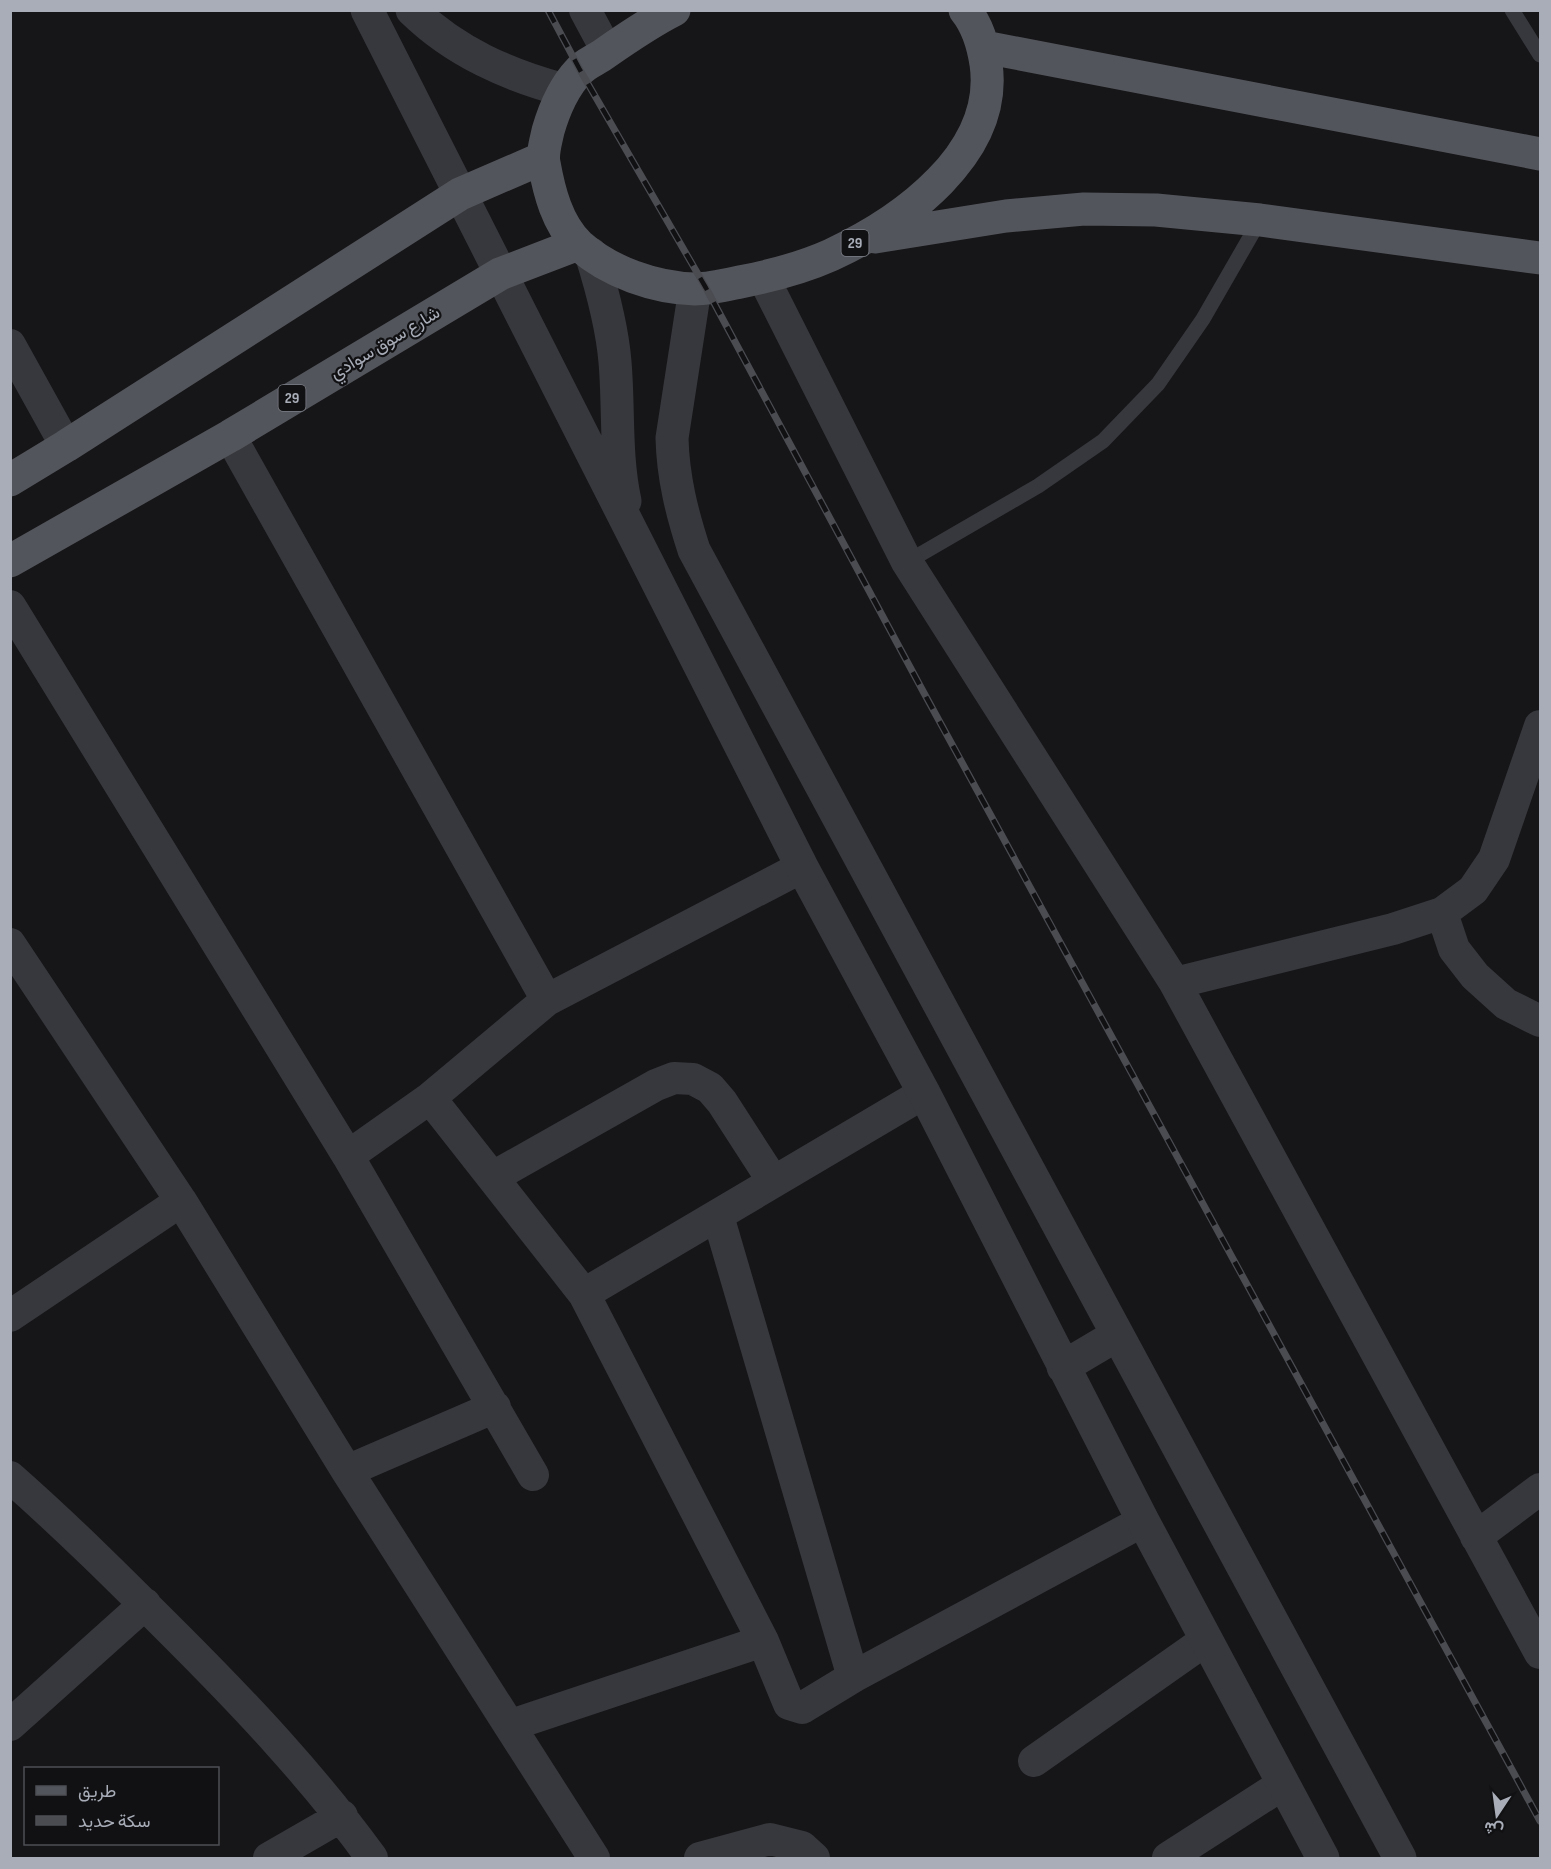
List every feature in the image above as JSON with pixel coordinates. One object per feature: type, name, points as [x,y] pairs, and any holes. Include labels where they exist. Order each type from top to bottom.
[{"type":"main road","name":"29","points":[[674,10],[579,70],[564,90],[553,112],[543,158],[548,185],[556,208],[567,230],[585,249],[604,263],[627,274],[652,282],[695,289],[763,278],[829,256],[865,238],[902,214],[927,192],[964,152],[975,134],[982,114],[987,94],[987,74],[979,22]]},
{"type":"main road","points":[[979,22],[1540,154]]},
{"type":"main road","points":[[10,480],[460,194],[543,158]]},
{"type":"main road","points":[[865,238],[1006,216],[1084,209],[1156,210],[1260,220],[1540,258]]},
{"type":"main road","name":"شارع سوق سوادي","points":[[10,561],[230,436],[500,274],[585,249]]},
{"type":"street","points":[[367,10],[802,867],[924,1093],[1143,1521],[1323,1858]]},
{"type":"street","points":[[412,10],[454,44],[489,64],[526,80],[564,90]]},
{"type":"street","points":[[585,10],[607,51]]},
{"type":"street","points":[[585,249],[604,297],[615,360],[620,476],[633,534]]},
{"type":"street","points":[[763,278],[907,562],[1175,983],[1476,1537],[1529,1605],[1540,1653]]},
{"type":"street","points":[[695,289],[672,438],[672,463],[680,508],[694,550],[1400,1858]]},
{"type":"street","points":[[10,345],[66,446]]},
{"type":"street","points":[[230,436],[547,1000]]},
{"type":"street","points":[[10,606],[348,1156],[533,1475]]},
{"type":"street","points":[[1175,983],[1393,929],[1442,913],[1473,890],[1494,859],[1540,726]]},
{"type":"street","points":[[348,1156],[430,1098],[547,1000],[802,867]]},
{"type":"street","points":[[1442,913],[1454,949],[1474,976],[1506,1004],[1540,1021]]},
{"type":"street","points":[[10,944],[181,1201],[347,1471],[594,1858]]},
{"type":"street","points":[[493,1178],[656,1085],[674,1078],[693,1079],[710,1088],[722,1102],[773,1181]]},
{"type":"street","points":[[584,1294],[924,1093]]},
{"type":"street","points":[[430,1098],[584,1294],[763,1641],[789,1704],[802,1708],[853,1677],[1143,1521]]},
{"type":"street","points":[[10,1316],[181,1201]]},
{"type":"street","points":[[718,1216],[853,1677]]},
{"type":"street","points":[[1063,1366],[1117,1335]]},
{"type":"street","points":[[347,1471],[495,1407]]},
{"type":"street","points":[[10,1478],[145,1604],[249,1709],[342,1816],[372,1858]]},
{"type":"street","points":[[1476,1537],[1540,1490]]},
{"type":"street","points":[[10,1725],[145,1604]]},
{"type":"street","points":[[1034,1761],[1206,1640]]},
{"type":"street","points":[[511,1725],[763,1641]]},
{"type":"street","points":[[1168,1858],[1283,1784]]},
{"type":"street","points":[[269,1858],[304,1849],[342,1816]]},
{"type":"street","points":[[700,1858],[770,1839],[802,1847],[814,1858]]},
{"type":"lane","points":[[1512,10],[1540,55]]},
{"type":"lane","points":[[907,562],[1038,486],[1103,441],[1158,384],[1203,319],[1260,220]]},
{"type":"railway","points":[[548,10],[580,70],[706,288],[924,693],[1540,1821]]}]
